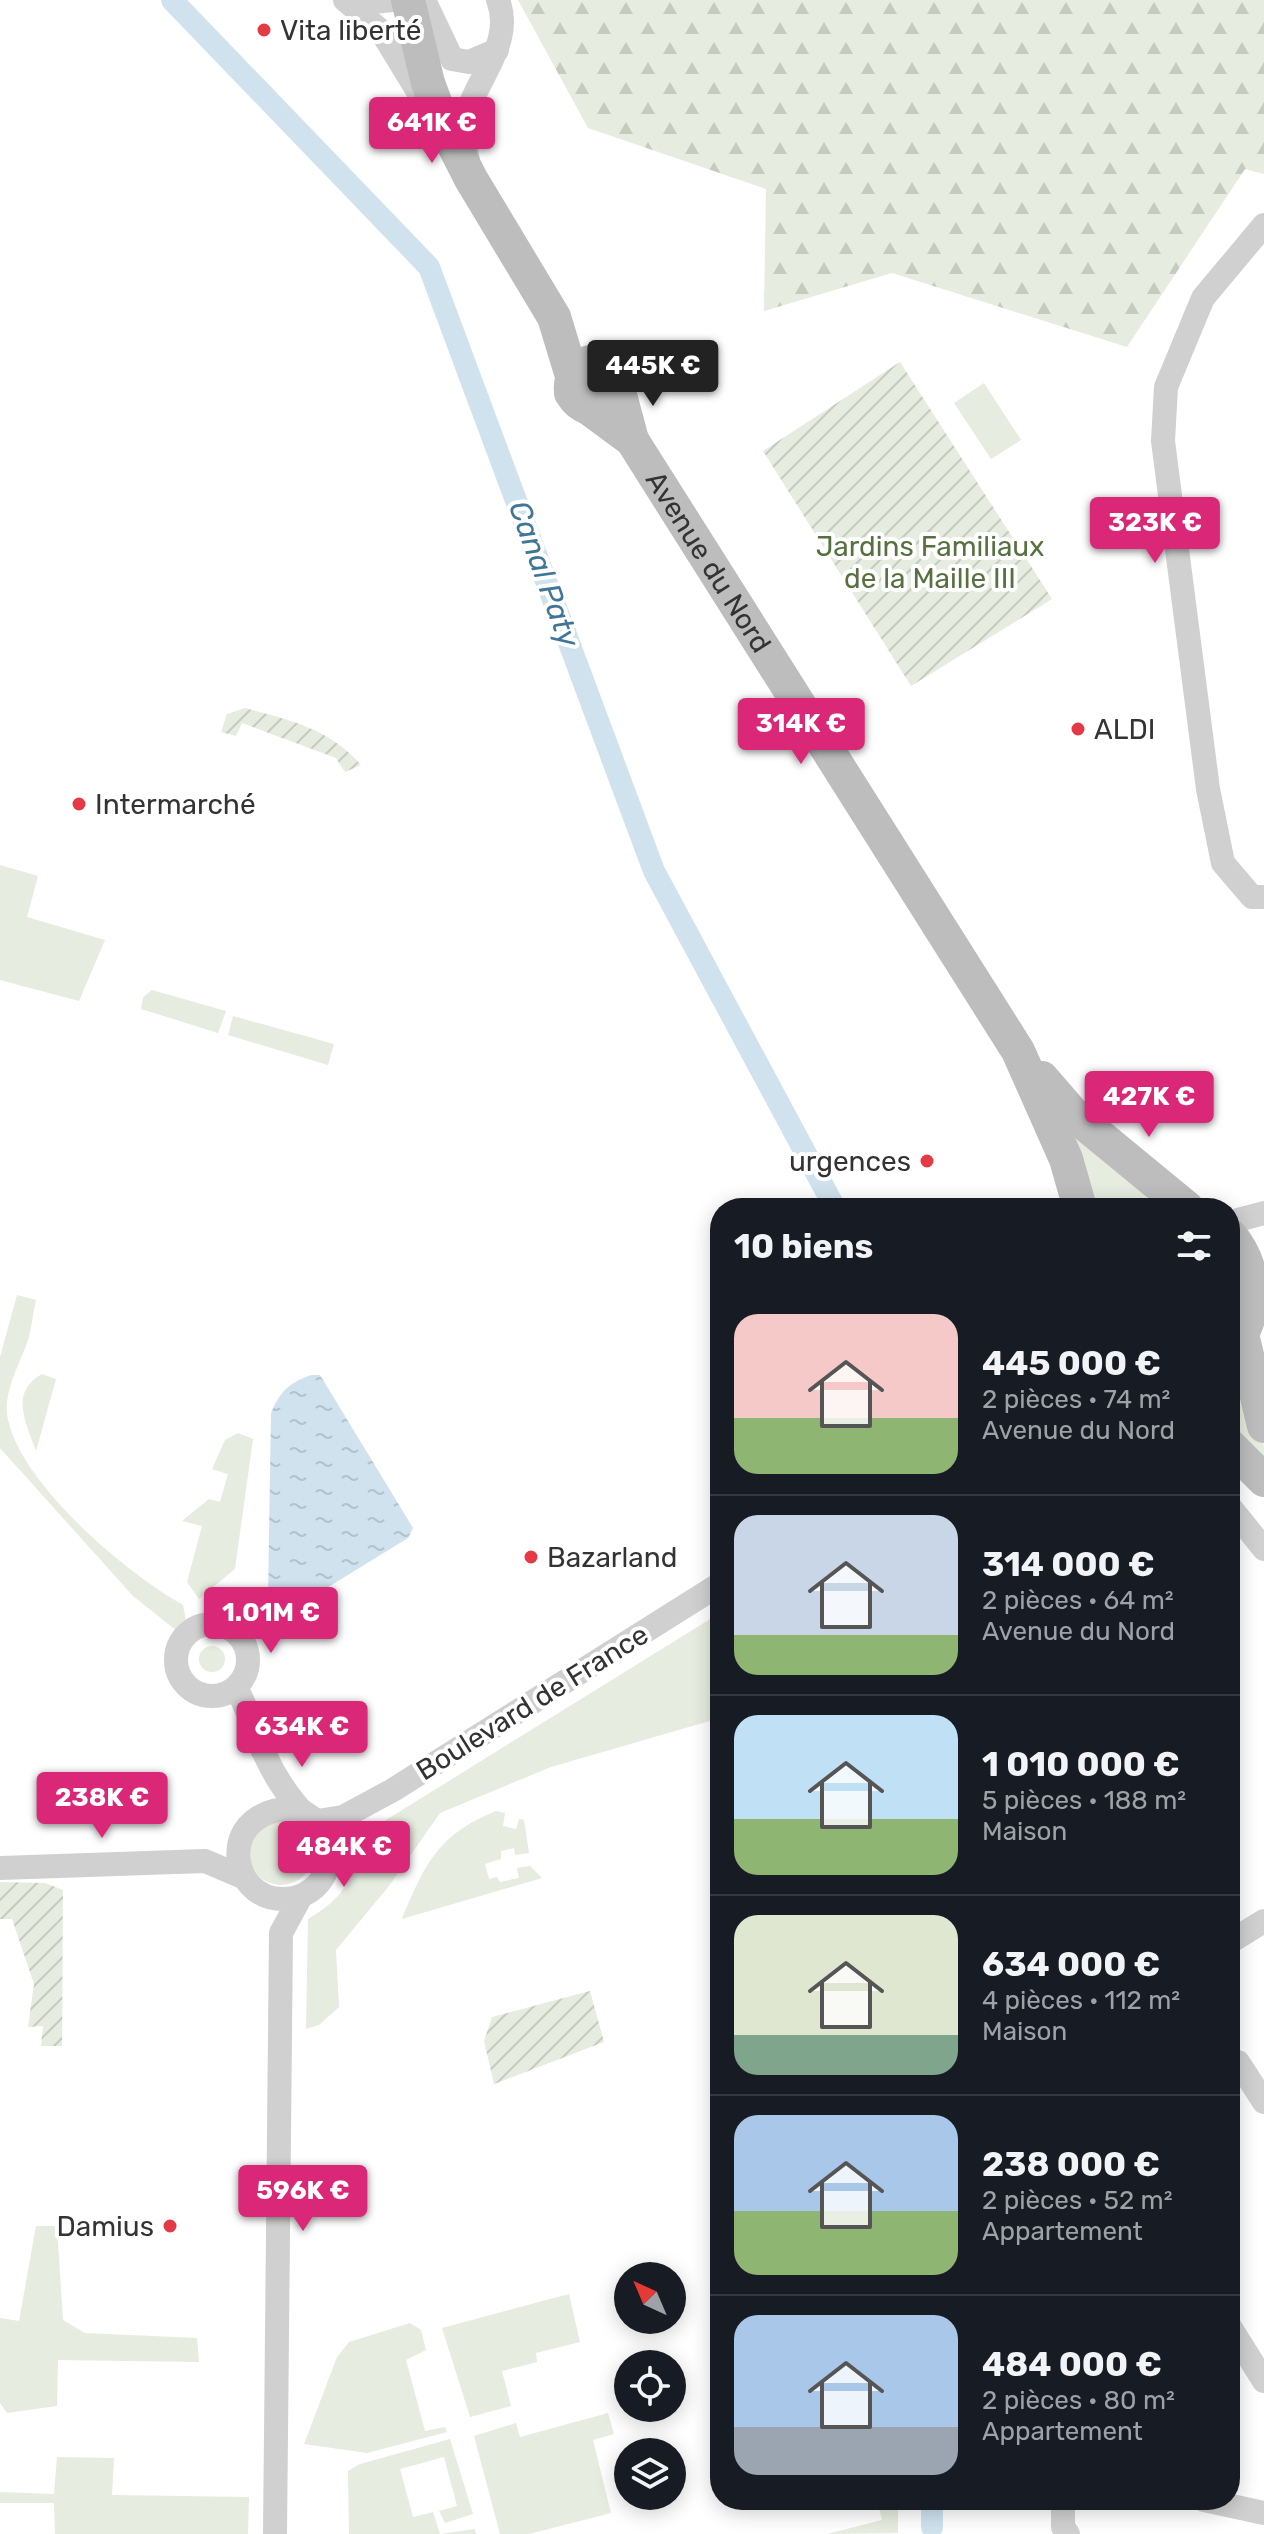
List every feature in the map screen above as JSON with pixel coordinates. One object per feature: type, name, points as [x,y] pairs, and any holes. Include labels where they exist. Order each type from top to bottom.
[{"type":"main road","points":[[408,0],[428,83],[444,126],[471,179]]},
{"type":"main road","name":"Avenue du Nord","points":[[471,179],[585,369],[607,363],[617,376],[604,401],[632,440],[1018,1051],[1066,1159],[1077,1198]]},
{"type":"main road","name":"Avenue du Nord","points":[[1018,1051],[1074,1115],[1175,1198]]},
{"type":"main road","points":[[1240,1250],[1252,1279],[1247,1317],[1264,1426]]},
{"type":"main road","points":[[1240,1456],[1264,1480]]},
{"type":"street","points":[[348,2],[393,0]]},
{"type":"street","points":[[424,0],[452,59],[469,62],[497,50]]},
{"type":"street","points":[[471,179],[464,131],[477,88],[503,32],[498,0]]},
{"type":"street","points":[[348,2],[381,31],[416,91],[444,126]]},
{"type":"street","points":[[1264,225],[1232,259],[1203,298],[1166,387],[1163,441],[1208,789],[1223,863],[1252,897],[1264,897]]},
{"type":"street","points":[[1240,1219],[1264,1213]]},
{"type":"street","points":[[1240,1519],[1264,1549]]},
{"type":"street","name":"Boulevard de France","points":[[308,1815],[343,1817],[393,1790],[710,1590]]},
{"type":"street","points":[[236,1688],[264,1755],[329,1847]]},
{"type":"street","points":[[264,1755],[268,1811]]},
{"type":"street","points":[[282,1928],[240,1867],[240,1841],[250,1823],[268,1811],[308,1815]]},
{"type":"street","points":[[275,2534],[282,1928],[301,1896],[323,1878],[329,1847],[343,1817]]},
{"type":"street","points":[[0,1868],[205,1861],[240,1841]]},
{"type":"street","points":[[205,1861],[286,1899],[301,1896]]},
{"type":"street","points":[[1240,1936],[1264,1921]]},
{"type":"street","points":[[1240,2065],[1264,2102]]},
{"type":"street","points":[[1240,2343],[1264,2381]]},
{"type":"street","points":[[1240,2508],[1264,2513]]},
{"type":"street","points":[[1063,2510],[1063,2527],[1068,2534]]},
{"type":"green space","points":[[518,0],[1264,0],[1264,174],[1245,169],[1127,347],[892,273],[764,311],[766,189],[588,128]]},
{"type":"green space","name":"Jardins Familiaux de la Maille III","points":[[900,362],[1052,599],[911,686],[763,451]]},
{"type":"green space","points":[[984,383],[1021,440],[991,459],[954,403]]},
{"type":"green space","points":[[245,708],[308,727],[336,742],[361,765],[345,772],[336,758],[242,723],[236,736],[221,732],[227,714]]},
{"type":"green space","points":[[0,865],[38,876],[27,917],[105,940],[79,1001],[0,980]]},
{"type":"green space","points":[[152,990],[226,1011],[218,1033],[141,1009],[143,997]]},
{"type":"green space","points":[[233,1016],[334,1044],[328,1065],[228,1035]]},
{"type":"green space","points":[[1076,1135],[1148,1190],[1146,1198],[1092,1198],[1072,1138]]},
{"type":"green space","points":[[17,1295],[36,1300],[29,1337],[8,1398],[8,1420],[17,1446],[55,1499],[80,1525],[134,1572],[183,1605],[186,1621],[177,1631],[133,1596],[0,1448],[0,1357]]},
{"type":"green space","points":[[42,1374],[56,1379],[36,1451],[25,1419],[23,1399],[32,1381]]},
{"type":"green space","points":[[1240,1375],[1264,1446],[1264,1462],[1240,1442]]},
{"type":"green space","points":[[238,1433],[253,1439],[235,1569],[199,1599],[187,1582],[202,1526],[182,1521],[209,1499],[220,1502],[228,1474],[212,1469],[225,1440]]},
{"type":"green space","points":[[710,1619],[710,1721],[551,1767],[440,1813],[389,1886],[336,1950],[339,2007],[319,2025],[306,2029],[308,1919],[345,1887],[353,1867],[352,1841]]},
{"type":"green space","points":[[212,1646],[221,1650],[225,1659],[221,1668],[212,1672],[203,1668],[199,1659],[203,1650]]},
{"type":"green space","points":[[496,1811],[505,1813],[503,1826],[516,1829],[519,1819],[524,1820],[529,1853],[515,1855],[514,1848],[501,1851],[501,1859],[485,1864],[489,1879],[497,1877],[500,1882],[519,1878],[517,1868],[530,1866],[542,1878],[402,1919],[418,1882],[436,1853],[460,1830]]},
{"type":"green space","points":[[281,1821],[293,1823],[304,1830],[311,1841],[311,1865],[304,1876],[293,1883],[281,1885],[269,1883],[258,1876],[251,1865],[249,1853],[251,1841],[258,1830],[269,1823]]},
{"type":"green space","points":[[0,1882],[45,1883],[63,1890],[62,2046],[41,2046],[43,2026],[28,2027],[34,1984],[12,1919],[0,1919]]},
{"type":"green space","points":[[590,1991],[604,2042],[494,2084],[484,2041],[492,2017]]},
{"type":"green space","points":[[36,2226],[57,2226],[63,2320],[85,2333],[197,2338],[199,2362],[58,2360],[57,2406],[7,2413],[0,2403],[0,2318],[19,2321]]},
{"type":"green space","points":[[569,2294],[580,2342],[536,2353],[537,2362],[502,2371],[511,2406],[470,2417],[442,2328]]},
{"type":"green space","points":[[410,2323],[421,2330],[426,2350],[406,2360],[425,2431],[445,2427],[447,2432],[367,2453],[304,2444],[337,2357],[349,2342]]},
{"type":"green space","points":[[608,2413],[614,2434],[593,2440],[611,2513],[529,2534],[500,2534],[474,2436],[516,2423],[520,2437]]},
{"type":"green space","points":[[450,2439],[473,2514],[445,2523],[439,2511],[457,2506],[444,2457],[400,2469],[413,2517],[433,2512],[440,2534],[349,2534],[348,2471],[360,2464]]},
{"type":"green space","points":[[57,2457],[114,2458],[112,2495],[249,2497],[248,2534],[55,2534],[54,2503],[0,2503],[0,2492],[54,2494]]},
{"type":"green space","points":[[880,2510],[898,2510],[898,2533],[827,2534],[882,2520]]},
{"type":"green space","points":[[475,2529],[476,2534],[440,2534]]},
{"type":"water","points":[[311,1375],[320,1375],[413,1528],[408,1538],[278,1618],[268,1598],[271,1413],[286,1389]]},
{"type":"waterway","name":"Canal Paty","points":[[172,0],[429,267],[654,871],[830,1198]]},
{"type":"waterway","points":[[932,2510],[932,2527]]},
{"type":"place","name":"Vita liberté","points":[[264,30]]},
{"type":"place","name":"ALDI","points":[[1078,729]]},
{"type":"place","name":"Intermarché","points":[[79,804]]},
{"type":"place","name":"urgences","points":[[927,1161]]},
{"type":"place","name":"Bazarland","points":[[531,1557]]},
{"type":"place","name":"Damius","points":[[170,2226]]}]
